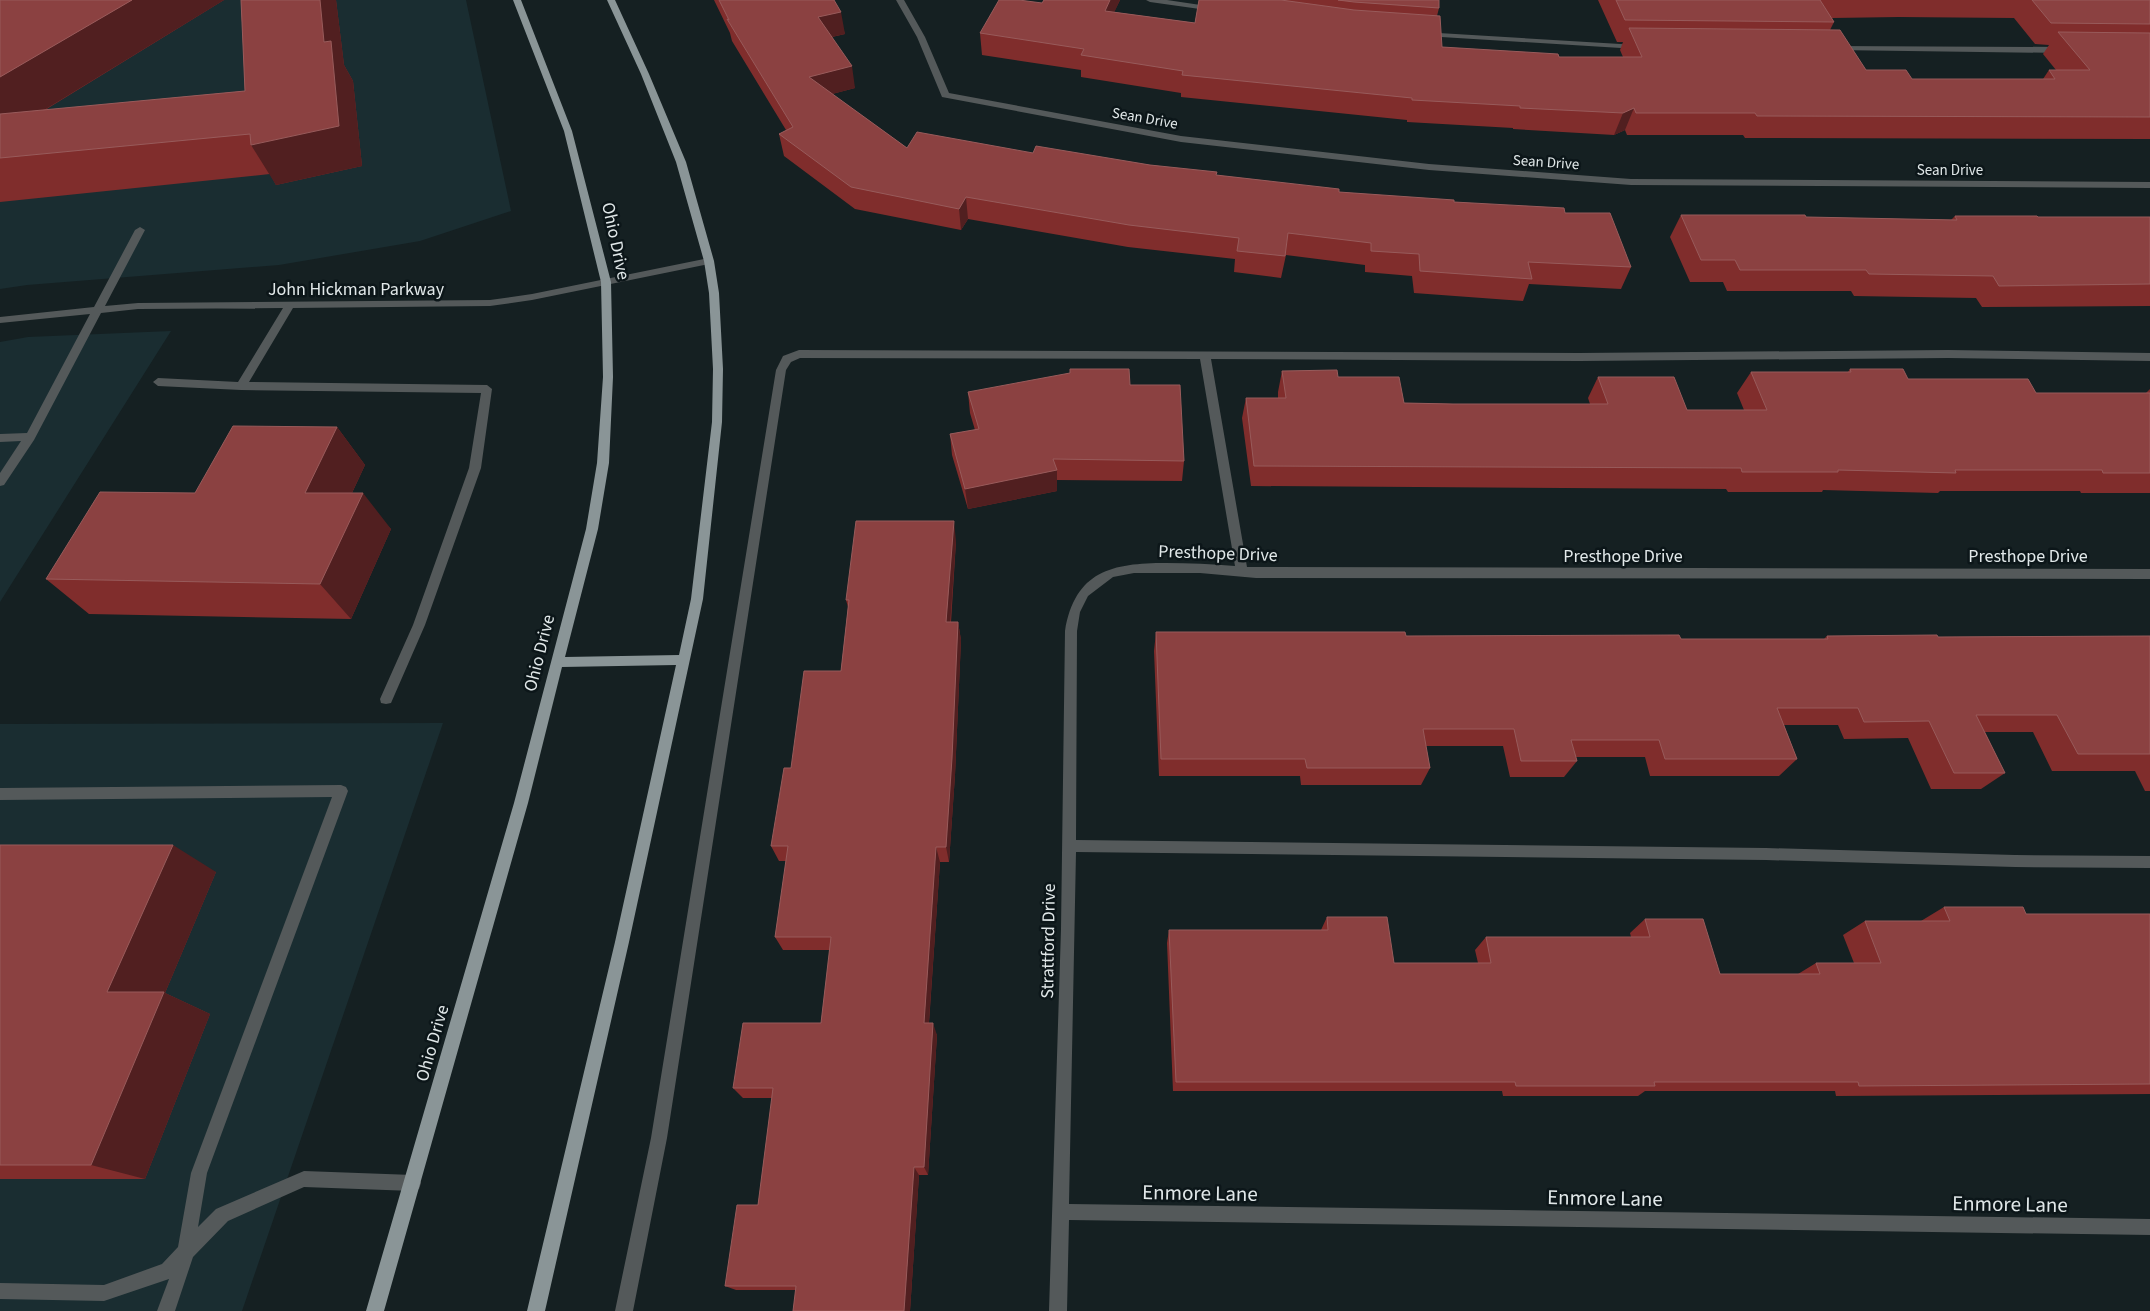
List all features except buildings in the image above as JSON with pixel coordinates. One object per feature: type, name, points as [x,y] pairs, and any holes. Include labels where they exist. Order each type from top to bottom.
[{"type":"main road","name":"Ohio Drive","points":[[375,1311],[521,804],[592,529],[603,463],[608,377],[606,282],[568,132],[517,0]]},
{"type":"main road","points":[[536,1311],[622,942],[697,599],[717,422],[718,369],[715,312],[709,261],[681,162],[645,74],[611,0]]},
{"type":"main road","points":[[558,662],[684,660]]},
{"type":"street","name":"Sean Drive","points":[[900,0],[921,37],[945,95],[1181,139],[1429,167],[1631,182],[2150,184]]},
{"type":"street","points":[[1150,0],[1226,11]]},
{"type":"street","points":[[1420,33],[1598,46],[1646,47]]},
{"type":"street","points":[[1822,48],[2075,50]]},
{"type":"street","points":[[0,482],[30,437],[140,230]]},
{"type":"street","name":"John Hickman Parkway","points":[[0,320],[138,306],[490,303],[532,297],[709,261]]},
{"type":"street","points":[[241,386],[289,306]]},
{"type":"street","points":[[624,1311],[659,1138],[781,370],[787,359],[799,354],[1578,357],[1948,354],[2150,356]]},
{"type":"street","points":[[1205,355],[1242,572]]},
{"type":"street","points":[[158,382],[241,386],[487,389],[475,468],[419,625],[386,699]]},
{"type":"street","points":[[0,438],[30,437]]},
{"type":"street","name":"Presthope Drive","points":[[1098,581],[1110,573],[1134,568],[1200,568],[1242,572],[2150,574]]},
{"type":"street","name":"Strattford Drive","points":[[1058,1311],[1069,846],[1071,631],[1074,612],[1084,593],[1098,581]]},
{"type":"street","points":[[0,794],[341,791],[199,1173],[186,1252],[166,1311]]},
{"type":"street","points":[[1069,846],[1766,854],[2015,861],[2150,862]]},
{"type":"street","points":[[0,1291],[104,1293],[167,1271],[222,1215],[304,1179],[413,1183]]},
{"type":"street","name":"Enmore Lane","points":[[1060,1212],[2150,1227]]},
{"type":"shaded area","points":[[0,0],[466,0],[511,211],[420,241],[279,265],[27,285],[0,289]]},
{"type":"shaded area","points":[[171,331],[0,602],[0,342],[28,337]]},
{"type":"shaded area","points":[[443,723],[242,1311],[0,1311],[0,724]]}]
